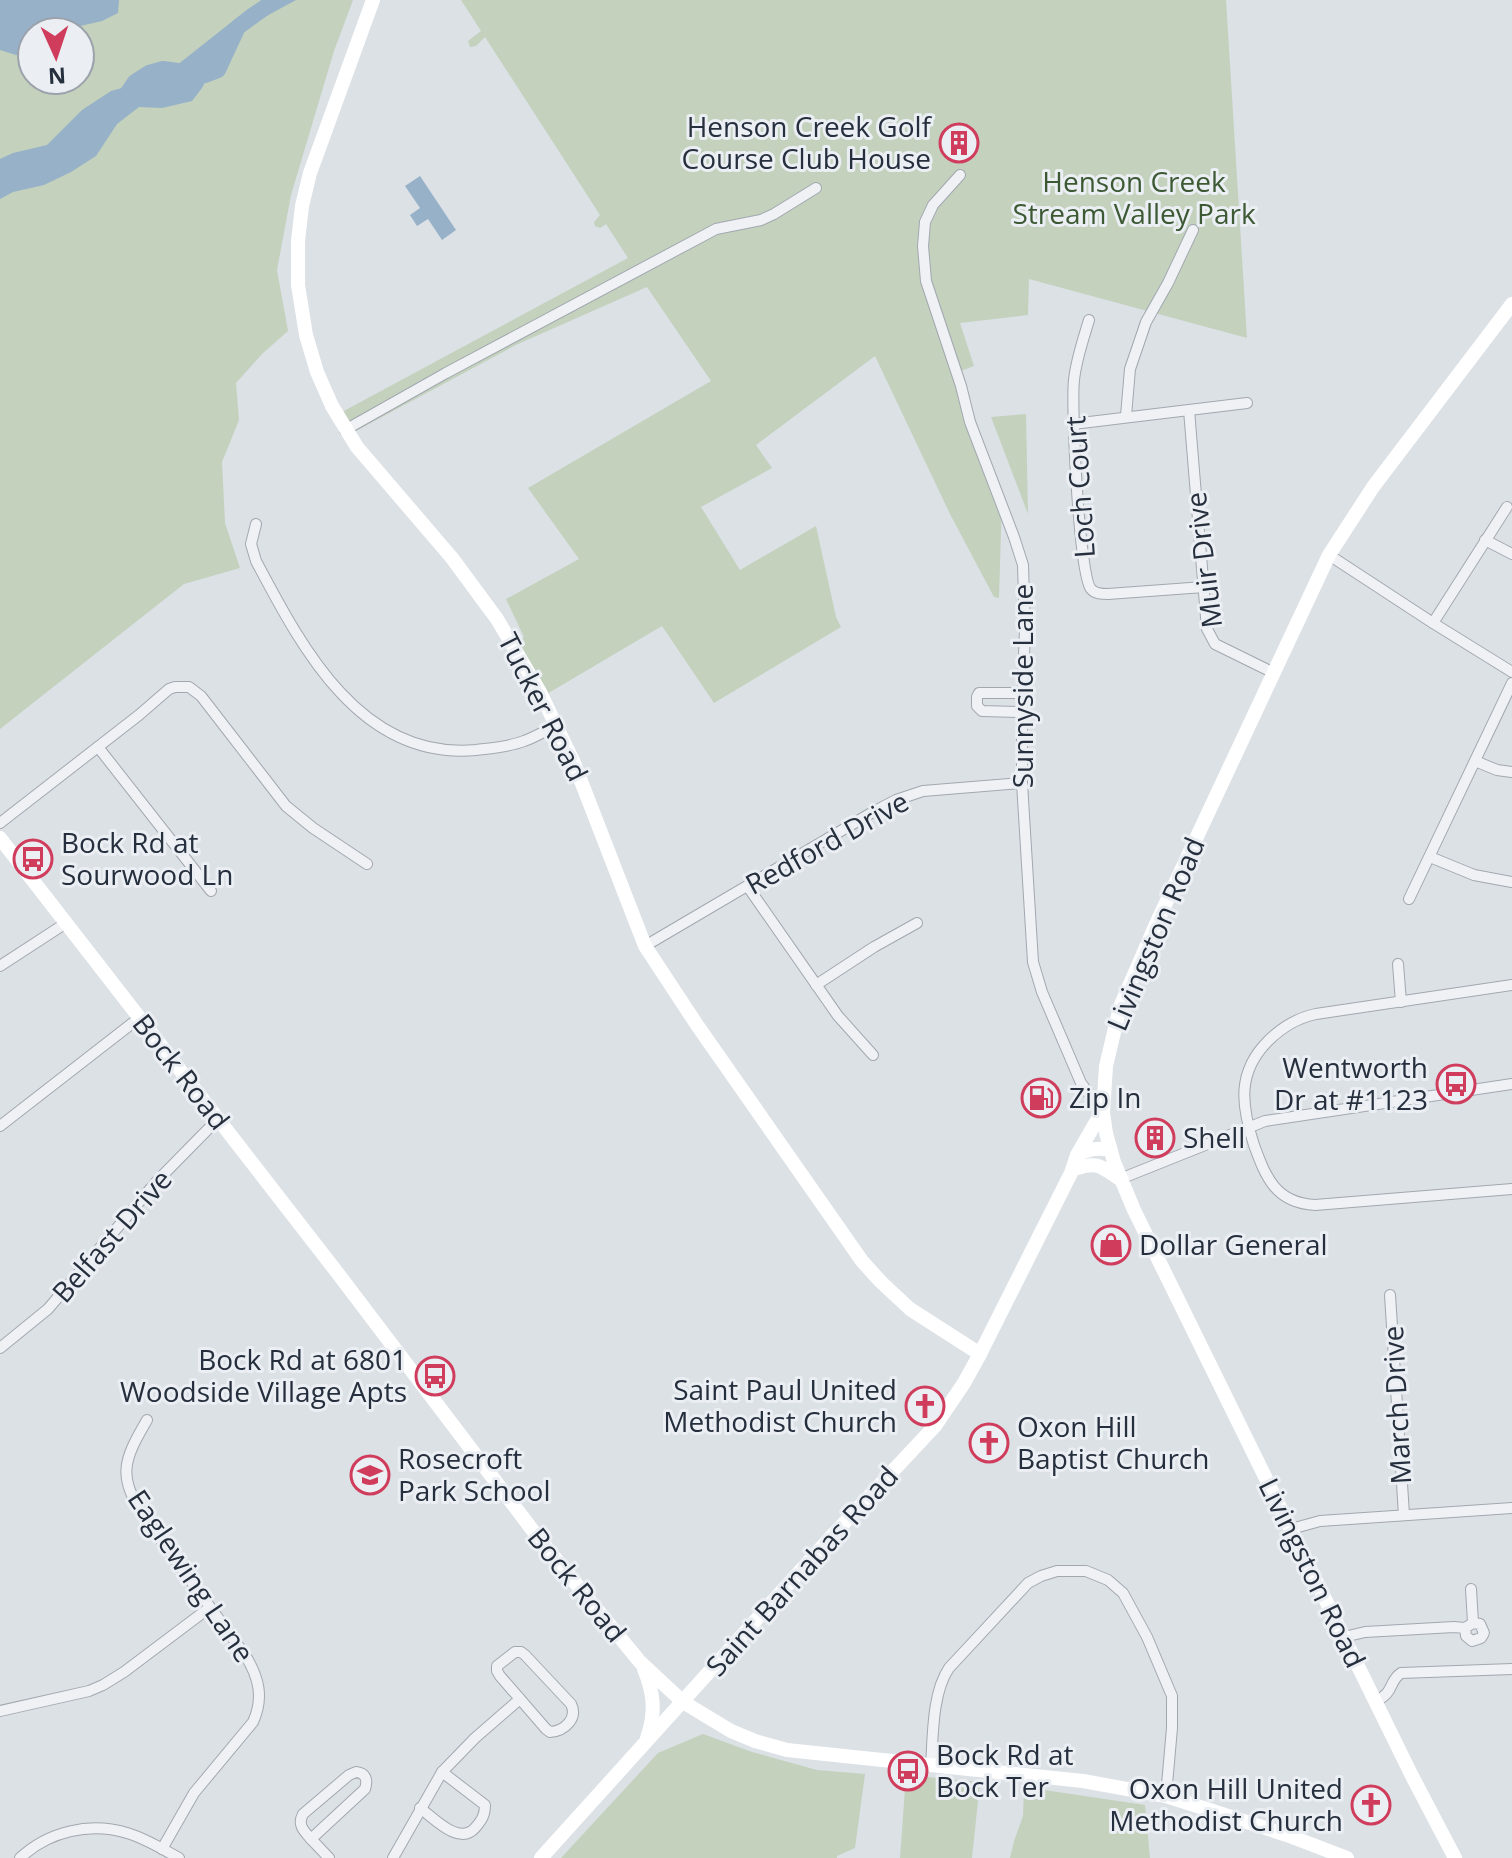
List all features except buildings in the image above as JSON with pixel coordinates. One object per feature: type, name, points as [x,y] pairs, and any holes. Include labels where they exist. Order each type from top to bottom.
[{"type":"main road","name":"Tucker Road","points":[[373,0],[310,173],[298,241],[300,303],[311,356],[332,406],[364,456],[452,558],[497,619],[557,725],[585,788],[645,946],[697,1025],[862,1261],[910,1309],[980,1354]]},
{"type":"main road","name":"Livingston Road","points":[[1455,1858],[1120,1179],[1110,1150],[1103,1113],[1106,1066],[1120,1007],[1329,555],[1357,508],[1512,304]]},
{"type":"main road","name":"Bock Road","points":[[0,838],[537,1536],[640,1662],[683,1702],[731,1731],[778,1748],[1083,1781],[1166,1796],[1347,1858]]},
{"type":"main road","name":"Saint Barnabas Road","points":[[541,1858],[935,1426],[980,1354],[1103,1113]]},
{"type":"main road","points":[[1075,1165],[1086,1151],[1100,1147],[1110,1150]]},
{"type":"main road","points":[[1075,1165],[1100,1166],[1120,1179]]},
{"type":"main road","points":[[640,1662],[651,1686],[654,1708],[652,1725],[644,1744]]},
{"type":"street","name":"Sunnyside Lane","points":[[960,175],[929,212],[924,232],[925,273],[970,422],[1023,565],[1022,783],[1033,962],[1042,992],[1081,1083],[1103,1113]]},
{"type":"street","points":[[345,430],[699,237],[727,225],[761,220],[816,188]]},
{"type":"street","points":[[1126,416],[1130,369],[1142,334],[1193,230]]},
{"type":"street","name":"Loch Court","points":[[1089,320],[1074,381],[1073,424],[1082,537],[1090,587],[1099,594],[1204,587]]},
{"type":"street","points":[[1073,424],[1247,403]]},
{"type":"street","name":"Muir Drive","points":[[1189,410],[1207,629],[1215,644],[1274,673]]},
{"type":"street","points":[[1433,623],[1507,507]]},
{"type":"street","points":[[256,524],[251,544],[256,561],[311,655],[346,700],[381,728],[420,747],[458,752],[523,741],[557,725]]},
{"type":"street","points":[[1485,540],[1512,554]]},
{"type":"street","points":[[1329,555],[1512,672]]},
{"type":"street","points":[[1409,899],[1512,683]]},
{"type":"street","points":[[0,823],[169,689],[189,687],[209,705],[286,806],[367,864]]},
{"type":"street","points":[[1022,712],[982,711],[977,706],[977,697],[979,693],[1023,693]]},
{"type":"street","points":[[98,747],[211,891]]},
{"type":"street","points":[[1475,761],[1512,772]]},
{"type":"street","name":"Redford Drive","points":[[645,946],[896,800],[931,789],[1022,783]]},
{"type":"street","points":[[1430,857],[1474,875],[1512,882]]},
{"type":"street","points":[[748,887],[842,1021],[873,1055]]},
{"type":"street","points":[[0,966],[66,923]]},
{"type":"street","points":[[816,985],[917,923]]},
{"type":"street","points":[[1398,964],[1401,1002]]},
{"type":"street","points":[[1512,985],[1308,1016],[1294,1021],[1257,1053],[1247,1071],[1244,1106],[1264,1170],[1275,1189],[1302,1204],[1512,1189]]},
{"type":"street","points":[[0,1126],[139,1018]]},
{"type":"street","points":[[1120,1179],[1270,1120],[1512,1084]]},
{"type":"street","name":"Belfast Drive","points":[[0,1348],[48,1309],[157,1181],[218,1119]]},
{"type":"street","name":"March Drive","points":[[1390,1295],[1404,1515]]},
{"type":"street","name":"Eaglewing Lane","points":[[147,1420],[129,1453],[126,1466],[128,1489],[145,1518],[253,1668],[259,1689],[258,1711],[249,1729],[194,1793],[162,1849]]},
{"type":"street","points":[[1291,1529],[1320,1521],[1512,1508]]},
{"type":"street","points":[[931,1766],[938,1696],[949,1668],[1028,1583],[1057,1571],[1086,1571],[1108,1580],[1123,1593],[1170,1689],[1173,1707],[1166,1796]]},
{"type":"street","points":[[1344,1637],[1365,1632],[1469,1626],[1471,1589]]},
{"type":"street","points":[[0,1711],[103,1685],[209,1608]]},
{"type":"street","points":[[515,1652],[525,1655],[571,1704],[574,1716],[560,1729],[550,1732],[520,1699],[497,1671],[497,1666],[515,1652]]},
{"type":"street","points":[[1376,1701],[1387,1695],[1401,1673],[1512,1669]]},
{"type":"street","points":[[393,1858],[442,1772],[520,1699]]},
{"type":"street","points":[[420,1808],[448,1829],[467,1835],[485,1815],[485,1805],[481,1801],[442,1772]]},
{"type":"street","points":[[311,1839],[365,1789],[366,1777],[362,1773],[349,1775],[301,1819],[301,1825],[311,1839],[329,1858]]},
{"type":"street","points":[[20,1858],[46,1840],[84,1829],[128,1833],[179,1858]]},
{"type":"green space","points":[[0,0],[353,0],[334,51],[291,195],[277,270],[288,331],[236,383],[239,420],[222,462],[225,523],[240,568],[184,584],[0,729]]},
{"type":"green space","name":"Henson Creek Stream Valley Park","points":[[461,0],[1226,0],[1247,338],[1029,279],[1028,315],[960,323],[974,366],[958,372],[1002,498],[999,598],[994,597],[950,514],[875,356],[756,445],[772,468],[701,507],[740,570],[816,526],[836,617],[841,627],[714,703],[662,626],[540,698],[512,646],[524,637],[506,599],[579,559],[528,488],[711,381],[647,287],[518,344],[354,432],[342,412],[628,258],[606,224],[600,228],[595,226],[594,222],[600,215],[485,37],[476,46],[470,47],[468,41],[481,31]]},
{"type":"green space","points":[[1026,414],[1028,514],[991,417]]},
{"type":"green space","points":[[703,1734],[752,1752],[817,1770],[865,1774],[855,1848],[837,1858],[561,1858],[658,1753]]},
{"type":"green space","points":[[906,1775],[980,1782],[972,1858],[900,1858]]},
{"type":"green space","points":[[1024,1787],[1145,1805],[1150,1858],[1010,1858],[1023,1816]]},
{"type":"water","points":[[0,0],[119,0],[118,13],[96,22],[96,16],[16,16],[16,55],[0,50]]},
{"type":"water","points":[[262,0],[296,0],[246,27],[226,43],[192,101],[162,108],[139,107],[117,124],[96,156],[44,185],[13,192],[0,199],[0,159],[47,145],[82,110],[111,91],[162,77]]},
{"type":"water","points":[[420,176],[456,230],[442,240],[428,219],[417,226],[410,215],[420,208],[405,186]]},
{"type":"waterway","points":[[122,101],[135,82],[149,73],[163,69],[205,75],[218,70],[238,27],[275,0]]},
{"type":"place","name":"Henson Creek Golf Course Club House","points":[[959,143]]},
{"type":"place","name":"Bock Rd at Sourwood Ln","points":[[33,859]]},
{"type":"place","name":"Wentworth Dr at #1123","points":[[1456,1084]]},
{"type":"place","name":"Zip In","points":[[1041,1098]]},
{"type":"place","name":"Shell","points":[[1155,1138]]},
{"type":"place","name":"Dollar General","points":[[1111,1245]]},
{"type":"place","name":"Bock Rd at 6801 Woodside Village Apts","points":[[435,1376]]},
{"type":"place","name":"Saint Paul United Methodist Church","points":[[925,1406]]},
{"type":"place","name":"Oxon Hill Baptist Church","points":[[989,1443]]},
{"type":"place","name":"Rosecroft Park School","points":[[370,1475]]},
{"type":"place","name":"Bock Rd at Bock Ter","points":[[908,1771]]},
{"type":"place","name":"Oxon Hill United Methodist Church","points":[[1371,1805]]}]
